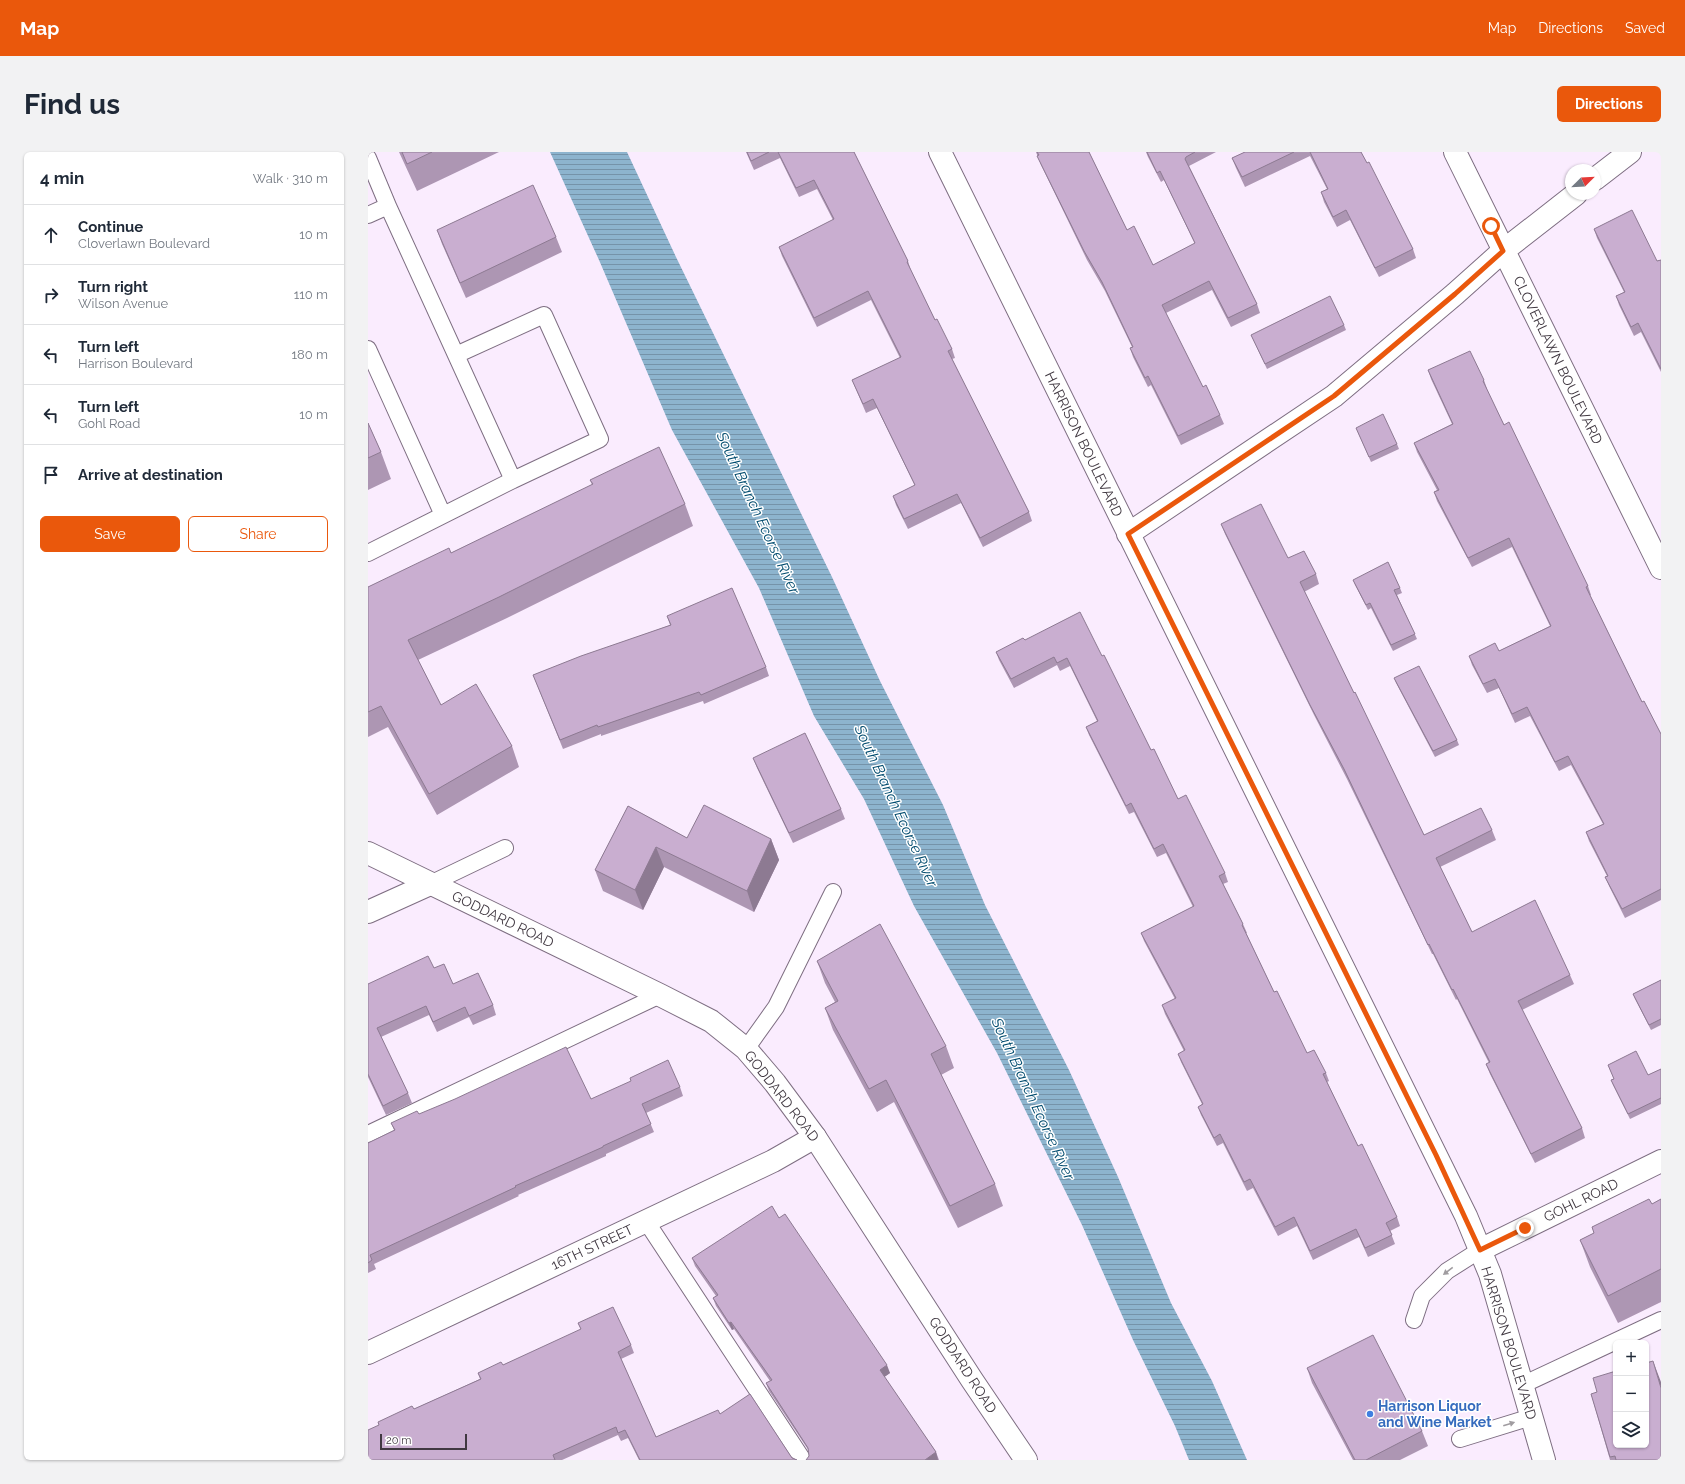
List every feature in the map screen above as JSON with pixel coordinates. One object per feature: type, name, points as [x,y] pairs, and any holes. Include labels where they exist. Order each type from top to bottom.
[{"type":"street","name":"HARRISON BOULEVARD","points":[[940,152],[1436,1155],[1480,1250],[1490,1274],[1544,1460]]},
{"type":"street","name":"CLOVERLAWN BOULEVARD","points":[[1455,152],[1661,568]]},
{"type":"street","points":[[1601,174],[1630,152]]},
{"type":"street","points":[[1128,534],[1334,396],[1455,294],[1503,251],[1568,200]]},
{"type":"street","name":"GODDARD ROAD","points":[[368,853],[660,994],[711,1022],[746,1049],[775,1083],[815,1137],[972,1380],[1026,1460]]},
{"type":"street","points":[[368,912],[430,884]]},
{"type":"street","name":"16TH STREET","points":[[368,1353],[773,1160],[815,1137]]},
{"type":"street","name":"GOHL ROAD","points":[[1480,1250],[1661,1161]]},
{"type":"lane","points":[[368,158],[388,206],[513,480]]},
{"type":"lane","points":[[368,215],[388,206]]},
{"type":"lane","points":[[368,553],[513,480],[600,439],[544,315],[456,355]]},
{"type":"lane","points":[[368,349],[444,515]]},
{"type":"lane","points":[[430,884],[505,848]]},
{"type":"lane","points":[[746,1049],[776,1007],[833,892]]},
{"type":"lane","points":[[368,1134],[660,994]]},
{"type":"lane","points":[[646,1221],[803,1460]]},
{"type":"lane","points":[[1414,1320],[1422,1296],[1447,1271],[1480,1250]]},
{"type":"lane","points":[[1522,1385],[1661,1320]]},
{"type":"lane","points":[[1460,1439],[1531,1417]]},
{"type":"water","name":"South Branch Ecorse River","points":[[550,152],[627,152],[676,257],[832,577],[880,681],[943,805],[985,905],[1069,1070],[1118,1177],[1171,1303],[1212,1381],[1247,1460],[1189,1460],[1175,1426],[1133,1340],[1082,1225],[997,1053],[914,906],[864,799],[814,716],[759,588],[672,430],[599,260]]},
{"type":"building","points":[[402,152],[432,152],[407,164]]},
{"type":"building","points":[[747,152],[769,152],[751,161]]},
{"type":"building","points":[[778,152],[854,152],[908,261],[907,262],[935,320],[937,319],[952,349],[948,351],[1029,512],[980,538],[957,494],[904,519],[893,496],[915,485],[873,399],[863,404],[852,380],[901,357],[868,291],[814,318],[779,247],[834,219],[814,180],[796,188]]},
{"type":"building","points":[[1037,152],[1089,152],[1127,230],[1134,226],[1153,265],[1195,243],[1160,171],[1157,173],[1147,152],[1195,152],[1185,159],[1257,304],[1228,318],[1209,281],[1162,305],[1203,387],[1206,385],[1220,415],[1178,436],[1148,376],[1145,378],[1130,348],[1133,347],[1102,282],[1084,251],[1037,156],[1039,155]]},
{"type":"building","points":[[1245,152],[1294,152],[1242,177],[1232,158]]},
{"type":"building","points":[[1310,152],[1361,152],[1367,163],[1369,162],[1413,249],[1375,268],[1346,210],[1333,217],[1321,192],[1328,189]]},
{"type":"building","points":[[533,185],[556,237],[460,283],[437,230]]},
{"type":"building","points":[[1632,210],[1657,261],[1661,260],[1661,369],[1638,323],[1631,327],[1616,296],[1625,292],[1594,229]]},
{"type":"building","points":[[1330,296],[1344,325],[1265,364],[1251,335]]},
{"type":"building","points":[[1470,351],[1504,425],[1509,422],[1588,586],[1586,587],[1642,702],[1644,701],[1661,734],[1661,889],[1622,909],[1605,877],[1608,876],[1586,832],[1604,824],[1568,756],[1555,762],[1527,707],[1512,714],[1495,679],[1483,684],[1469,656],[1495,643],[1499,651],[1551,626],[1509,538],[1468,558],[1434,492],[1439,490],[1414,443],[1453,424],[1428,370]]},
{"type":"building","points":[[1383,414],[1397,444],[1369,457],[1356,428]]},
{"type":"building","points":[[368,423],[381,452],[368,458]]},
{"type":"building","points":[[659,447],[685,504],[499,597],[408,640],[441,705],[476,684],[512,746],[429,794],[381,706],[368,712],[368,587],[449,548],[451,553],[593,484],[590,480]]},
{"type":"building","points":[[1261,504],[1288,558],[1304,551],[1316,574],[1300,582],[1424,835],[1481,808],[1492,830],[1436,858],[1472,932],[1535,900],[1570,975],[1518,1001],[1582,1128],[1531,1154],[1486,1064],[1490,1062],[1453,989],[1452,990],[1429,944],[1428,945],[1344,769],[1310,705],[1221,524]]},
{"type":"building","points":[[1388,562],[1400,588],[1394,590],[1415,634],[1391,645],[1370,603],[1366,605],[1353,580]]},
{"type":"building","points":[[732,588],[766,667],[701,695],[699,692],[598,727],[597,725],[560,740],[533,675],[581,656],[671,625],[667,616]]},
{"type":"building","points":[[1080,612],[1102,656],[1104,655],[1151,750],[1154,749],[1178,799],[1186,795],[1225,873],[1219,876],[1274,992],[1277,991],[1307,1053],[1314,1050],[1326,1073],[1323,1074],[1358,1146],[1362,1144],[1397,1217],[1386,1223],[1392,1235],[1365,1248],[1356,1229],[1310,1251],[1294,1217],[1275,1227],[1250,1179],[1244,1182],[1220,1134],[1214,1138],[1198,1107],[1203,1104],[1178,1054],[1185,1050],[1162,1005],[1176,998],[1141,933],[1194,906],[1163,844],[1154,849],[1131,803],[1126,806],[1086,727],[1098,721],[1067,658],[1057,663],[1054,657],[1011,679],[996,652],[1023,638],[1025,640]]},
{"type":"building","points":[[1419,666],[1457,740],[1433,751],[1394,678]]},
{"type":"building","points":[[805,733],[841,809],[789,833],[753,758]]},
{"type":"building","points":[[704,805],[771,839],[747,891],[656,847],[635,890],[595,870],[628,806],[687,838]]},
{"type":"building","points":[[880,924],[946,1046],[931,1054],[995,1184],[950,1206],[886,1080],[869,1089],[825,1008],[838,1001],[817,961]]},
{"type":"building","points":[[428,956],[434,968],[444,964],[453,984],[478,973],[493,1005],[469,1016],[465,1007],[433,1022],[426,1006],[377,1028],[408,1093],[383,1106],[368,1074],[368,984]]},
{"type":"building","points":[[1661,980],[1661,1019],[1649,1025],[1633,994]]},
{"type":"building","points":[[566,1047],[591,1099],[631,1081],[630,1078],[668,1060],[680,1087],[642,1104],[651,1124],[515,1186],[516,1187],[370,1255],[372,1260],[368,1263],[368,1143],[395,1130],[391,1123],[417,1111],[419,1114],[455,1099]]},
{"type":"building","points":[[1636,1051],[1648,1075],[1661,1069],[1661,1098],[1628,1114],[1611,1080],[1614,1079],[1608,1065]]},
{"type":"building","points":[[1649,1199],[1652,1204],[1661,1199],[1661,1269],[1608,1296],[1580,1240],[1594,1233],[1592,1227]]},
{"type":"building","points":[[772,1206],[779,1218],[785,1214],[887,1365],[880,1370],[936,1452],[925,1460],[806,1460],[809,1456],[808,1448],[766,1383],[772,1380],[731,1322],[729,1323],[713,1298],[718,1295],[692,1258]]},
{"type":"building","points":[[613,1307],[631,1345],[618,1352],[656,1437],[718,1410],[720,1414],[750,1394],[792,1458],[797,1460],[640,1460],[625,1430],[618,1433],[616,1427],[553,1455],[555,1460],[368,1460],[368,1430],[379,1425],[378,1422],[412,1406],[414,1409],[481,1379],[478,1373],[501,1362],[503,1365],[581,1329],[578,1323]]},
{"type":"building","name":"Harrison Liquor and Wine Market","points":[[1373,1335],[1422,1431],[1366,1460],[1355,1460],[1307,1368]]},
{"type":"building","points":[[1653,1361],[1661,1388],[1661,1459],[1616,1460],[1615,1456],[1610,1457],[1591,1394],[1597,1392],[1593,1378],[1613,1372],[1613,1448],[1649,1448],[1649,1362]]},
{"type":"place","name":"Harrison Liquor and Wine Market","points":[[1370,1414]]},
{"type":"route","points":[[1491,226],[1503,251],[1455,294],[1334,396],[1128,534],[1466,1216],[1480,1250],[1525,1228]]}]
